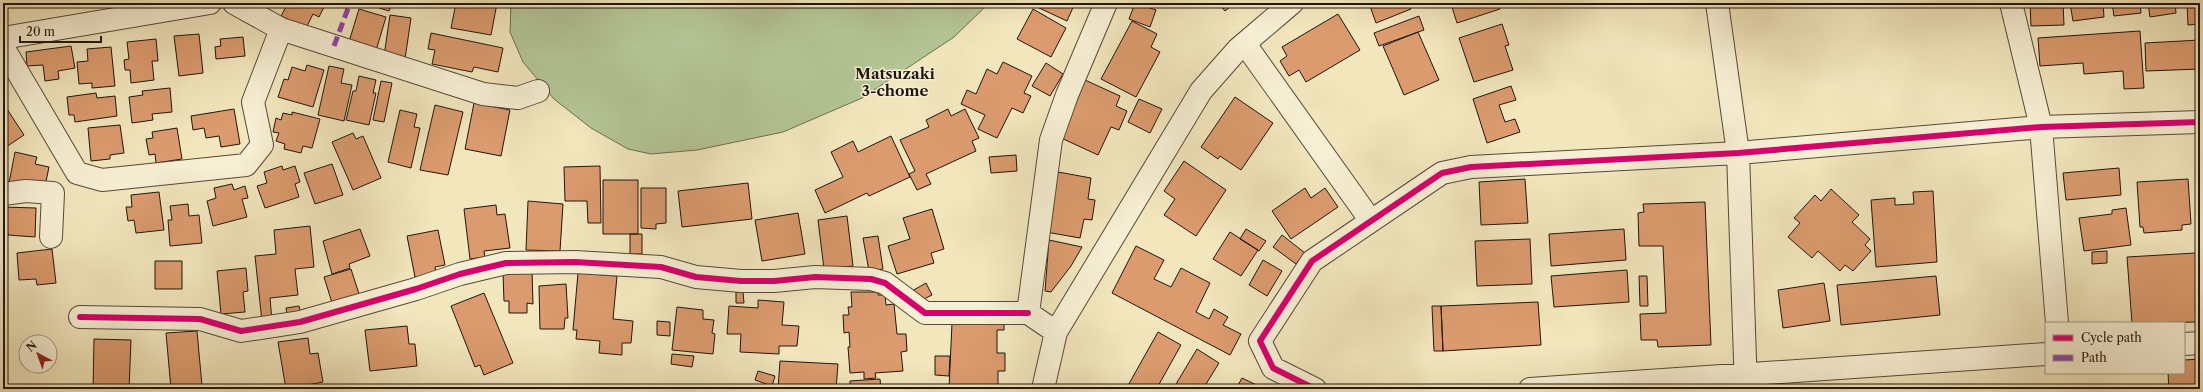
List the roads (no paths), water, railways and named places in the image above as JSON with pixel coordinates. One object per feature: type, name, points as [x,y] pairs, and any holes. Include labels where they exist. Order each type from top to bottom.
[{"type":"street","points":[[3,38],[210,3]]},
{"type":"street","points":[[234,3],[280,30],[483,94],[518,98],[538,91]]},
{"type":"street","points":[[1028,313],[1051,140],[1067,95],[1106,3]]},
{"type":"street","points":[[1043,389],[1056,332],[1200,91],[1245,44],[1281,10],[1292,3]]},
{"type":"street","points":[[1717,3],[1738,153],[1746,382]]},
{"type":"street","points":[[2011,3],[2041,127],[2057,322]]},
{"type":"street","points":[[3,47],[78,173],[102,180],[246,165],[262,145],[253,102],[280,30]]},
{"type":"street","points":[[1245,44],[1371,221]]},
{"type":"street","points":[[1315,389],[1273,368],[1260,341],[1312,261],[1442,173],[1471,167],[1738,153],[2041,127],[2200,122]]},
{"type":"street","points":[[3,194],[26,191],[53,193],[51,237]]},
{"type":"street","points":[[80,317],[200,319],[240,330],[300,322],[416,290],[460,274],[506,263],[575,262],[661,267],[696,277],[741,281],[774,281],[815,277],[871,279],[885,283],[925,313],[1028,313],[1056,332]]},
{"type":"street","points":[[2185,344],[2200,343]]},
{"type":"street","points":[[1530,389],[1746,382],[2045,354]]},
{"type":"district","name":"Matsuzaki 3-chome","points":[[895,82]]}]
